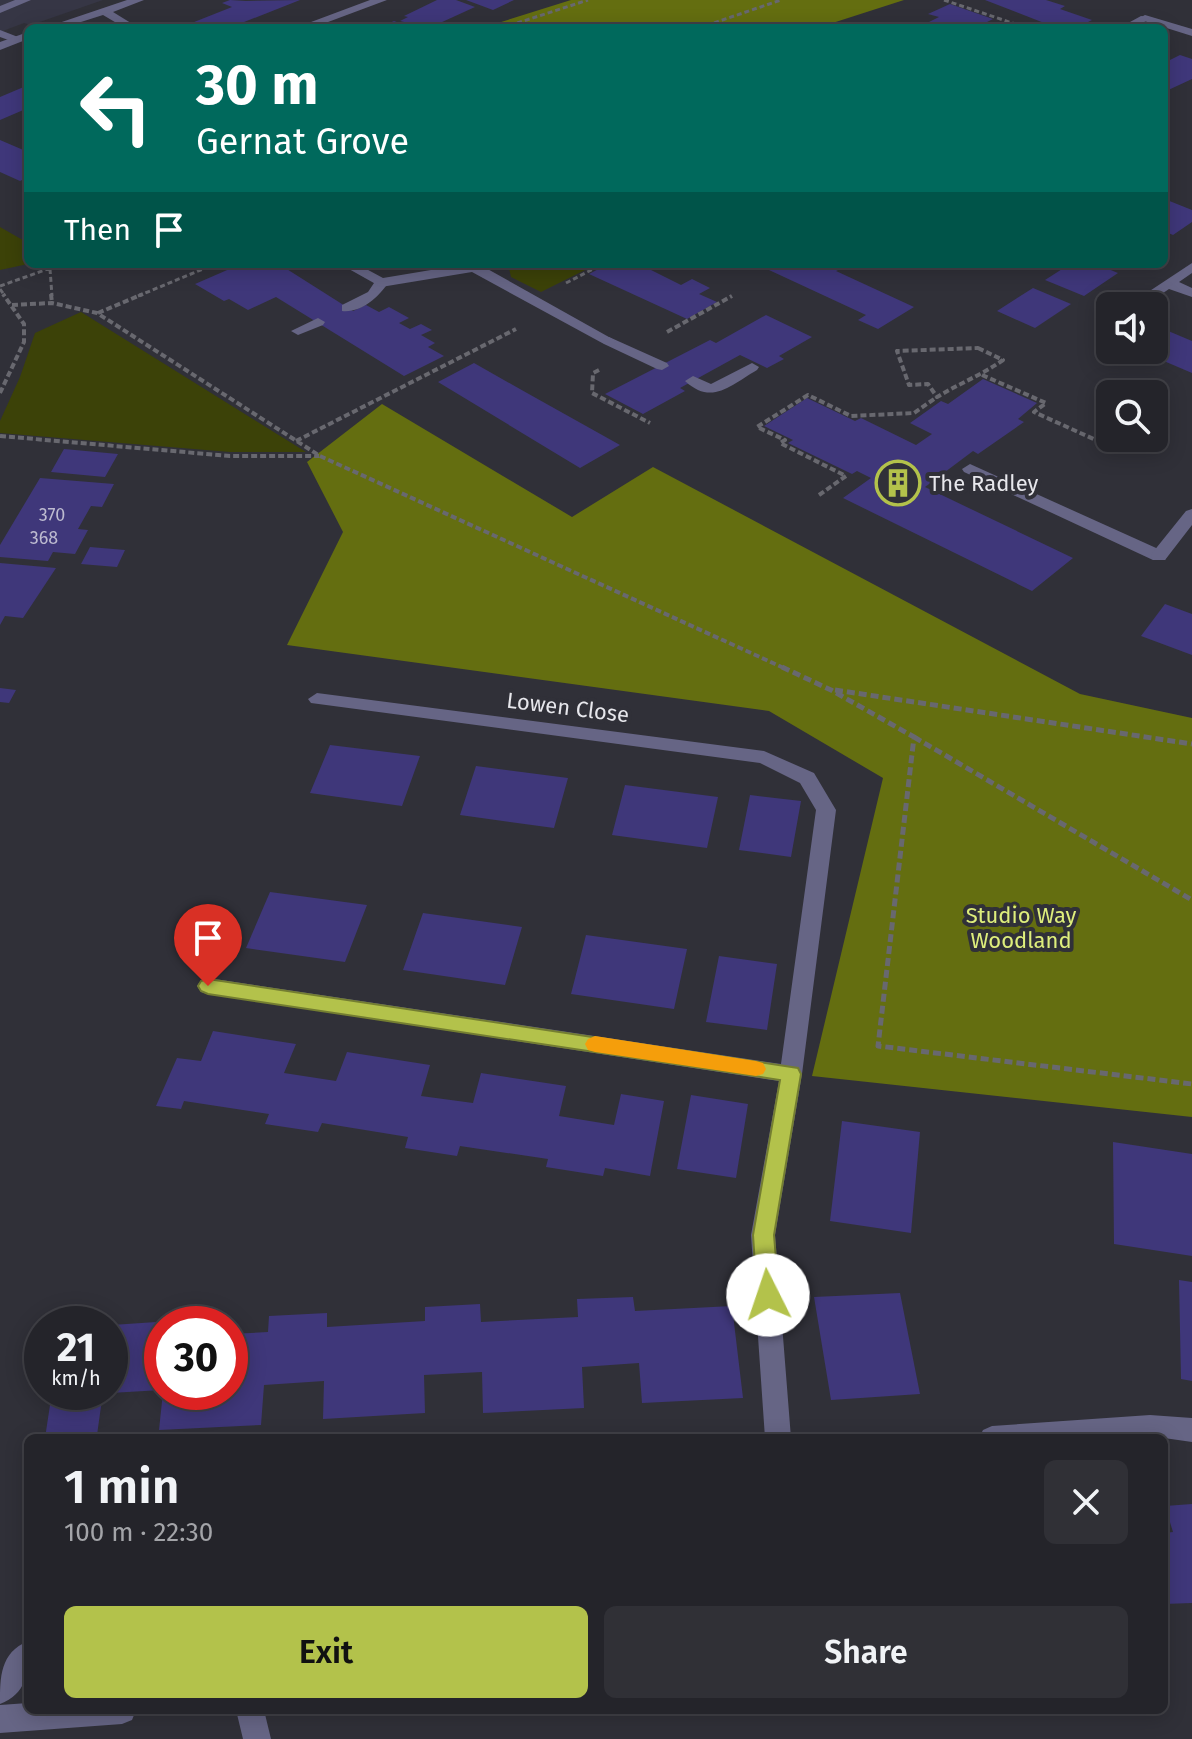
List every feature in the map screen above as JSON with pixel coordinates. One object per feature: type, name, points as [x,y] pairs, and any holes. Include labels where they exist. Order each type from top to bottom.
[{"type":"street","points":[[0,10],[25,0]]},
{"type":"street","points":[[63,24],[138,0]]},
{"type":"street","points":[[312,24],[381,0]]},
{"type":"street","points":[[104,11],[126,24]]},
{"type":"street","points":[[1133,24],[1145,18],[1164,24]]},
{"type":"street","points":[[1168,25],[1192,33]]},
{"type":"street","points":[[0,33],[14,39]]},
{"type":"street","points":[[0,46],[24,36]]},
{"type":"street","points":[[1155,292],[1192,267]]},
{"type":"street","points":[[354,268],[381,283],[461,268]]},
{"type":"street","points":[[482,268],[609,341],[662,366]]},
{"type":"street","points":[[347,308],[373,295],[381,283]]},
{"type":"street","points":[[1168,283],[1192,293]]},
{"type":"street","points":[[298,331],[318,322]]},
{"type":"street","points":[[693,381],[711,390],[752,367]]},
{"type":"street","points":[[970,469],[1159,556],[1192,514]]},
{"type":"street","name":"Lowen Close","points":[[317,699],[764,757],[807,778],[826,810],[791,1074]]},
{"type":"street","points":[[208,986],[791,1074],[763,1235],[778,1434]]},
{"type":"street","points":[[1049,1434],[1150,1427],[1192,1430]]},
{"type":"street","points":[[0,1690],[24,1660]]},
{"type":"street","points":[[0,1719],[68,1714]]},
{"type":"street","points":[[251,1714],[257,1739]]},
{"type":"path","points":[[514,24],[588,0]]},
{"type":"path","points":[[711,24],[781,0]]},
{"type":"path","points":[[944,0],[1015,24]]},
{"type":"path","points":[[97,313],[205,268]]},
{"type":"path","points":[[0,393],[24,342],[24,324],[0,287],[50,269],[52,303]]},
{"type":"path","points":[[12,305],[52,303],[97,313],[320,456],[831,690],[1192,900]]},
{"type":"path","points":[[296,441],[553,310]]},
{"type":"path","points":[[937,397],[928,384],[909,385],[897,351],[978,348],[1003,360],[982,375]]},
{"type":"path","points":[[819,495],[846,476],[780,443],[785,440],[757,427],[808,395],[851,416],[914,413],[972,375],[982,375],[1046,403],[1034,412],[1096,440]]},
{"type":"path","points":[[0,436],[230,456],[320,456]]},
{"type":"path","points":[[831,690],[1192,744]]},
{"type":"path","points":[[914,737],[878,1046],[1192,1084]]},
{"type":"shaded area","points":[[0,0],[103,0],[34,24],[24,23],[0,32]]},
{"type":"green space","points":[[571,0],[904,0],[829,24],[495,24]]},
{"type":"green space","points":[[0,227],[24,241],[24,265],[0,270]]},
{"type":"green space","points":[[509,268],[589,268],[541,292],[511,277]]},
{"type":"green space","points":[[81,312],[306,452],[230,452],[0,433],[0,421],[35,333]]},
{"type":"green space","name":"Studio Way Woodland","points":[[382,404],[572,517],[653,467],[1080,694],[1192,718],[1192,1117],[812,1076],[883,778],[769,711],[287,645],[343,532],[307,462]]},
{"type":"building","points":[[230,0],[300,0],[239,24],[189,24],[232,7],[222,3]]},
{"type":"building","points":[[437,0],[456,0],[475,7],[438,24],[400,21],[408,17],[404,16]]},
{"type":"building","points":[[466,0],[514,0],[493,10]]},
{"type":"building","points":[[985,0],[1046,0],[1065,6],[1060,9],[1092,20],[1084,24],[1047,24]]},
{"type":"building","points":[[950,4],[993,19],[983,24],[925,24],[939,17],[928,14]]},
{"type":"building","points":[[1180,55],[1192,59],[1192,79],[1168,90],[1168,61]]},
{"type":"building","points":[[24,87],[24,110],[0,120],[0,97]]},
{"type":"building","points":[[0,140],[24,150],[24,179],[20,181],[0,172]]},
{"type":"building","points":[[1168,200],[1192,210],[1192,222],[1173,235],[1168,233]]},
{"type":"building","points":[[232,268],[285,268],[353,311],[366,305],[379,312],[389,307],[409,318],[399,323],[410,329],[421,324],[432,330],[421,335],[435,343],[428,347],[444,356],[404,376],[276,297],[248,310],[229,299],[224,301],[195,284]]},
{"type":"building","points":[[600,268],[647,268],[681,285],[692,279],[710,288],[699,294],[717,302],[687,319],[589,274]]},
{"type":"building","points":[[838,268],[836,271],[914,307],[878,329],[858,320],[866,315],[769,270]]},
{"type":"building","points":[[1064,268],[1106,268],[1118,273],[1084,296],[1045,280]]},
{"type":"building","points":[[1033,288],[1071,304],[1035,328],[997,311]]},
{"type":"building","points":[[766,315],[812,337],[779,356],[784,359],[767,368],[740,355],[680,388],[685,391],[643,414],[605,394],[710,340],[716,343]]},
{"type":"building","points":[[1168,331],[1192,341],[1192,373],[1168,363]]},
{"type":"building","points":[[474,363],[620,445],[580,468],[438,382]]},
{"type":"building","name":"The Radley","points":[[983,379],[1037,403],[1018,419],[1024,422],[978,454],[973,451],[925,487],[1073,558],[1032,591],[843,498],[871,478],[857,471],[852,474],[788,443],[793,440],[764,426],[807,398],[855,421],[861,418],[916,445],[932,434],[910,423],[941,401],[948,404]]},
{"type":"building","points":[[64,449],[118,454],[105,477],[51,472]]},
{"type":"building","points":[[40,478],[114,484],[102,507],[91,506],[78,529],[88,530],[75,554],[53,552],[48,561],[0,557],[0,545]]},
{"type":"building","points":[[90,547],[125,550],[117,567],[81,564]]},
{"type":"building","points":[[0,563],[56,568],[23,618],[5,616],[0,625]]},
{"type":"building","points":[[1165,604],[1192,614],[1192,655],[1141,636]]},
{"type":"building","points":[[0,688],[16,690],[9,703],[0,702]]},
{"type":"building","points":[[330,745],[420,756],[402,806],[310,793]]},
{"type":"building","points":[[476,766],[568,778],[554,828],[460,815]]},
{"type":"building","points":[[625,785],[718,797],[707,848],[612,835]]},
{"type":"building","points":[[750,795],[801,801],[791,857],[739,850]]},
{"type":"building","points":[[270,892],[367,905],[345,962],[246,948]]},
{"type":"building","points":[[423,913],[522,927],[505,985],[403,970]]},
{"type":"building","points":[[586,935],[687,949],[674,1009],[571,994]]},
{"type":"building","points":[[719,956],[777,964],[767,1030],[706,1022]]},
{"type":"building","points":[[213,1031],[296,1044],[284,1073],[336,1081],[347,1052],[430,1065],[421,1096],[473,1103],[481,1073],[566,1086],[559,1116],[614,1125],[621,1094],[664,1101],[650,1176],[605,1168],[603,1176],[546,1167],[548,1159],[460,1146],[457,1156],[405,1148],[408,1137],[322,1123],[318,1132],[265,1124],[269,1114],[184,1101],[181,1109],[156,1106],[177,1058],[201,1061]]},
{"type":"building","points":[[691,1095],[748,1104],[736,1178],[677,1169]]},
{"type":"building","points":[[842,1121],[920,1132],[911,1233],[830,1221]]},
{"type":"building","points":[[1113,1142],[1192,1154],[1192,1256],[1114,1244]]},
{"type":"building","points":[[1179,1280],[1192,1282],[1192,1381],[1181,1379]]},
{"type":"building","points":[[900,1293],[920,1394],[831,1400],[814,1297]]},
{"type":"building","points":[[633,1297],[635,1311],[732,1306],[743,1398],[642,1403],[639,1363],[582,1367],[584,1408],[483,1413],[482,1372],[424,1375],[425,1413],[323,1419],[324,1381],[264,1385],[261,1425],[159,1430],[161,1410],[248,1410],[248,1333],[268,1332],[269,1316],[327,1313],[327,1327],[425,1321],[425,1307],[480,1304],[481,1322],[578,1317],[577,1299]]},
{"type":"building","points":[[144,1323],[144,1391],[128,1392],[128,1324]]},
{"type":"building","points":[[49,1410],[100,1410],[97,1434],[46,1434]]},
{"type":"building","points":[[1192,1504],[1192,1603],[1168,1604],[1168,1533],[1173,1532],[1168,1506]]},
{"type":"slow traffic","points":[[595,1044],[756,1069]]},
{"type":"place","name":"The Radley","points":[[898,483]]},
{"type":"route","points":[[208,986],[791,1074],[763,1235],[768,1295]]}]
